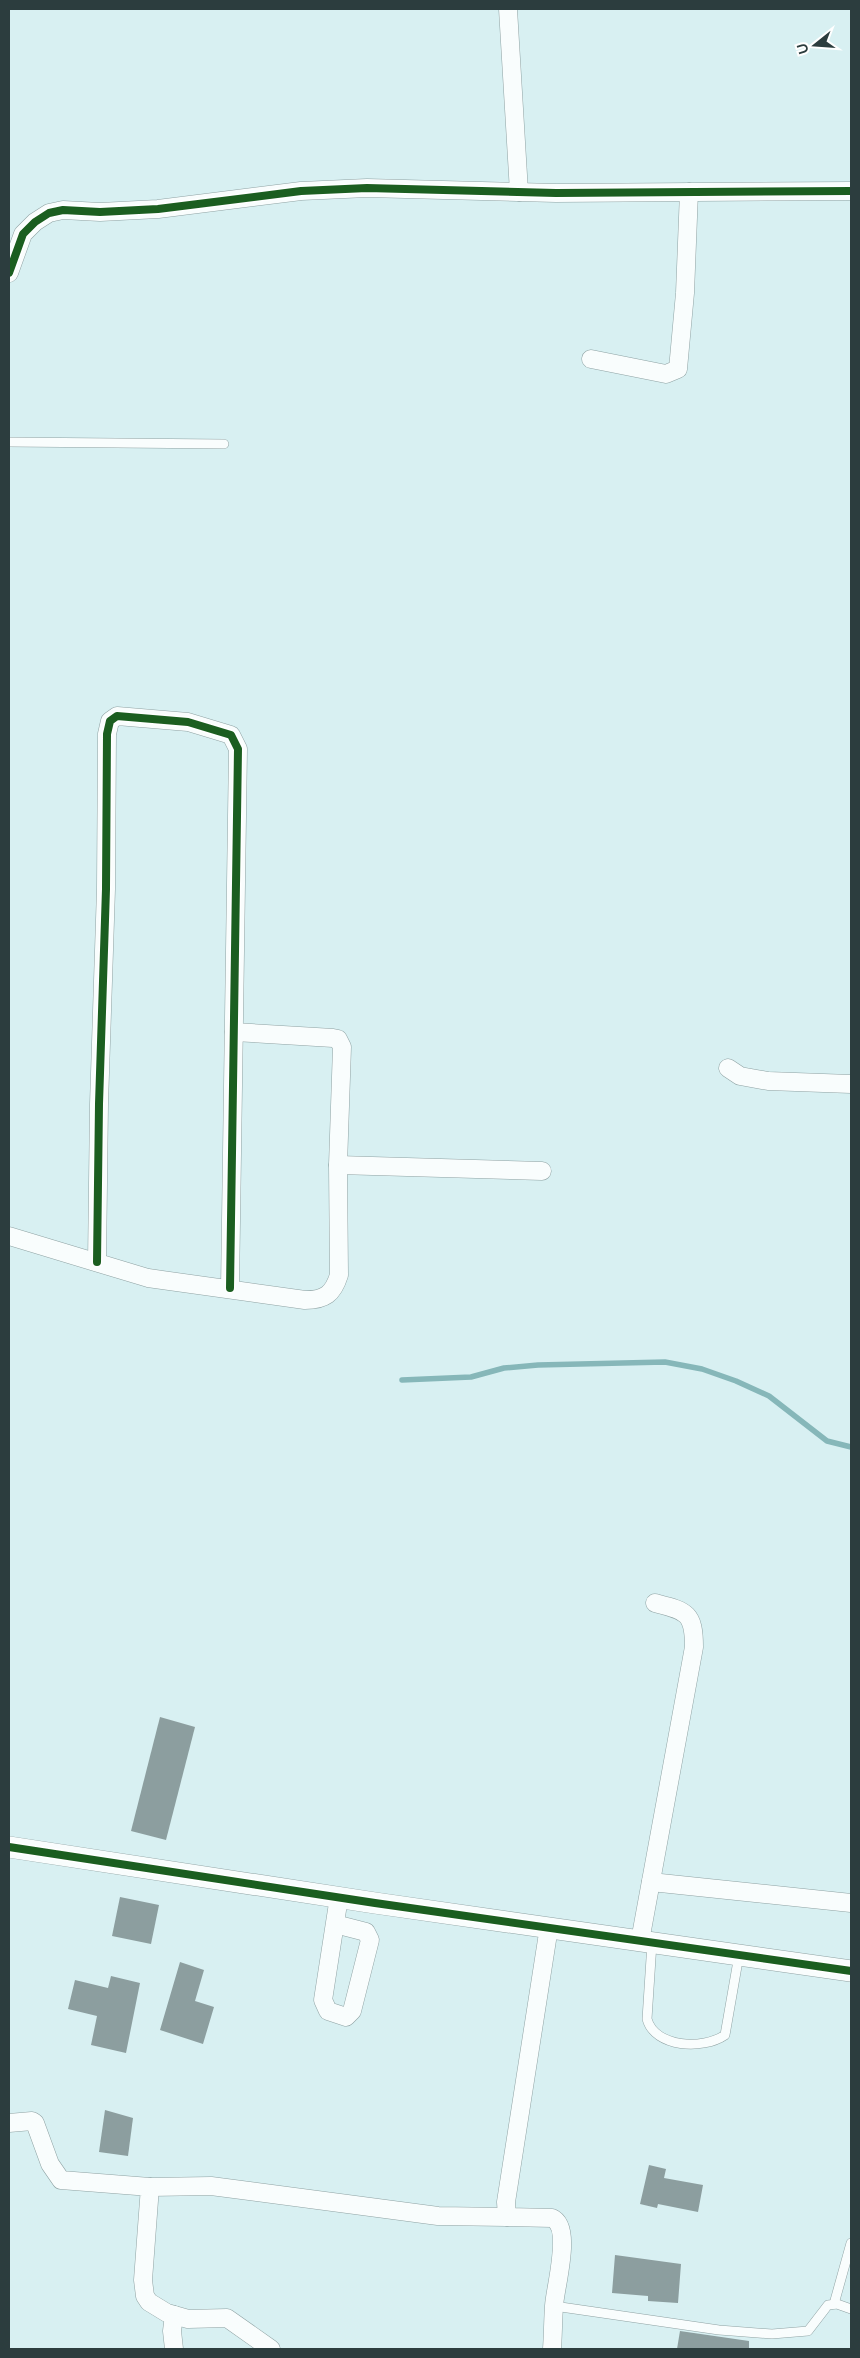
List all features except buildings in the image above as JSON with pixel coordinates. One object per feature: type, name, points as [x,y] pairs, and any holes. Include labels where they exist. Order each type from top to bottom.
[{"type":"street","points":[[508,9],[519,192]]},
{"type":"street","points":[[9,273],[23,234],[35,222],[55,211],[100,212],[158,209],[301,191],[367,188],[519,192],[851,190]]},
{"type":"street","points":[[591,359],[666,374],[678,369],[684,313],[689,192]]},
{"type":"street","points":[[97,1262],[99,1104],[106,889],[106,734],[110,721],[117,716],[188,722],[231,735],[236,742],[238,757],[230,1288]]},
{"type":"street","points":[[9,1236],[148,1278],[305,1300],[324,1298],[334,1289],[338,1275],[338,1165],[342,1047],[338,1039],[234,1032]]},
{"type":"street","points":[[728,1068],[740,1076],[768,1081],[851,1084]]},
{"type":"street","points":[[338,1165],[542,1171]]},
{"type":"street","points":[[646,1942],[651,1882],[694,1646],[694,1633],[689,1616],[682,1610],[655,1603]]},
{"type":"street","points":[[9,1846],[339,1897],[851,1971]]},
{"type":"street","points":[[651,1882],[851,1903]]},
{"type":"street","points":[[335,1924],[366,1932],[370,1940],[352,2011],[346,2017],[328,2011],[323,2000],[339,1897]]},
{"type":"street","points":[[506,2217],[508,2182],[549,1927]]},
{"type":"street","points":[[9,2123],[32,2121],[35,2123],[50,2164],[61,2180],[150,2187],[211,2186],[438,2216],[537,2216],[552,2218],[558,2222],[562,2246],[554,2306],[552,2349]]},
{"type":"street","points":[[150,2187],[143,2288],[149,2302],[174,2315],[188,2319],[227,2318],[271,2349]]},
{"type":"street","points":[[174,2315],[172,2331],[174,2349]]},
{"type":"lane","points":[[9,442],[224,444]]},
{"type":"lane","points":[[646,1942],[647,2019],[650,2029],[659,2038],[701,2045],[716,2040],[725,2034],[739,1955]]},
{"type":"lane","points":[[834,2304],[851,2243]]},
{"type":"lane","points":[[554,2306],[719,2330],[772,2334],[808,2331],[824,2308],[834,2304],[851,2309]]},
{"type":"waterway","points":[[402,1380],[471,1377],[504,1368],[538,1365],[665,1362],[702,1369],[736,1381],[769,1396],[827,1441],[851,1447]]},
{"type":"cycle path","points":[[9,273],[23,234],[35,222],[49,213],[63,210],[100,212],[158,209],[301,191],[367,188],[556,193],[851,191]]},
{"type":"cycle path","points":[[97,1262],[99,1104],[106,889],[107,734],[110,721],[117,716],[188,722],[231,735],[238,749],[230,1288]]},
{"type":"cycle path","points":[[9,1847],[375,1903],[851,1971]]}]
